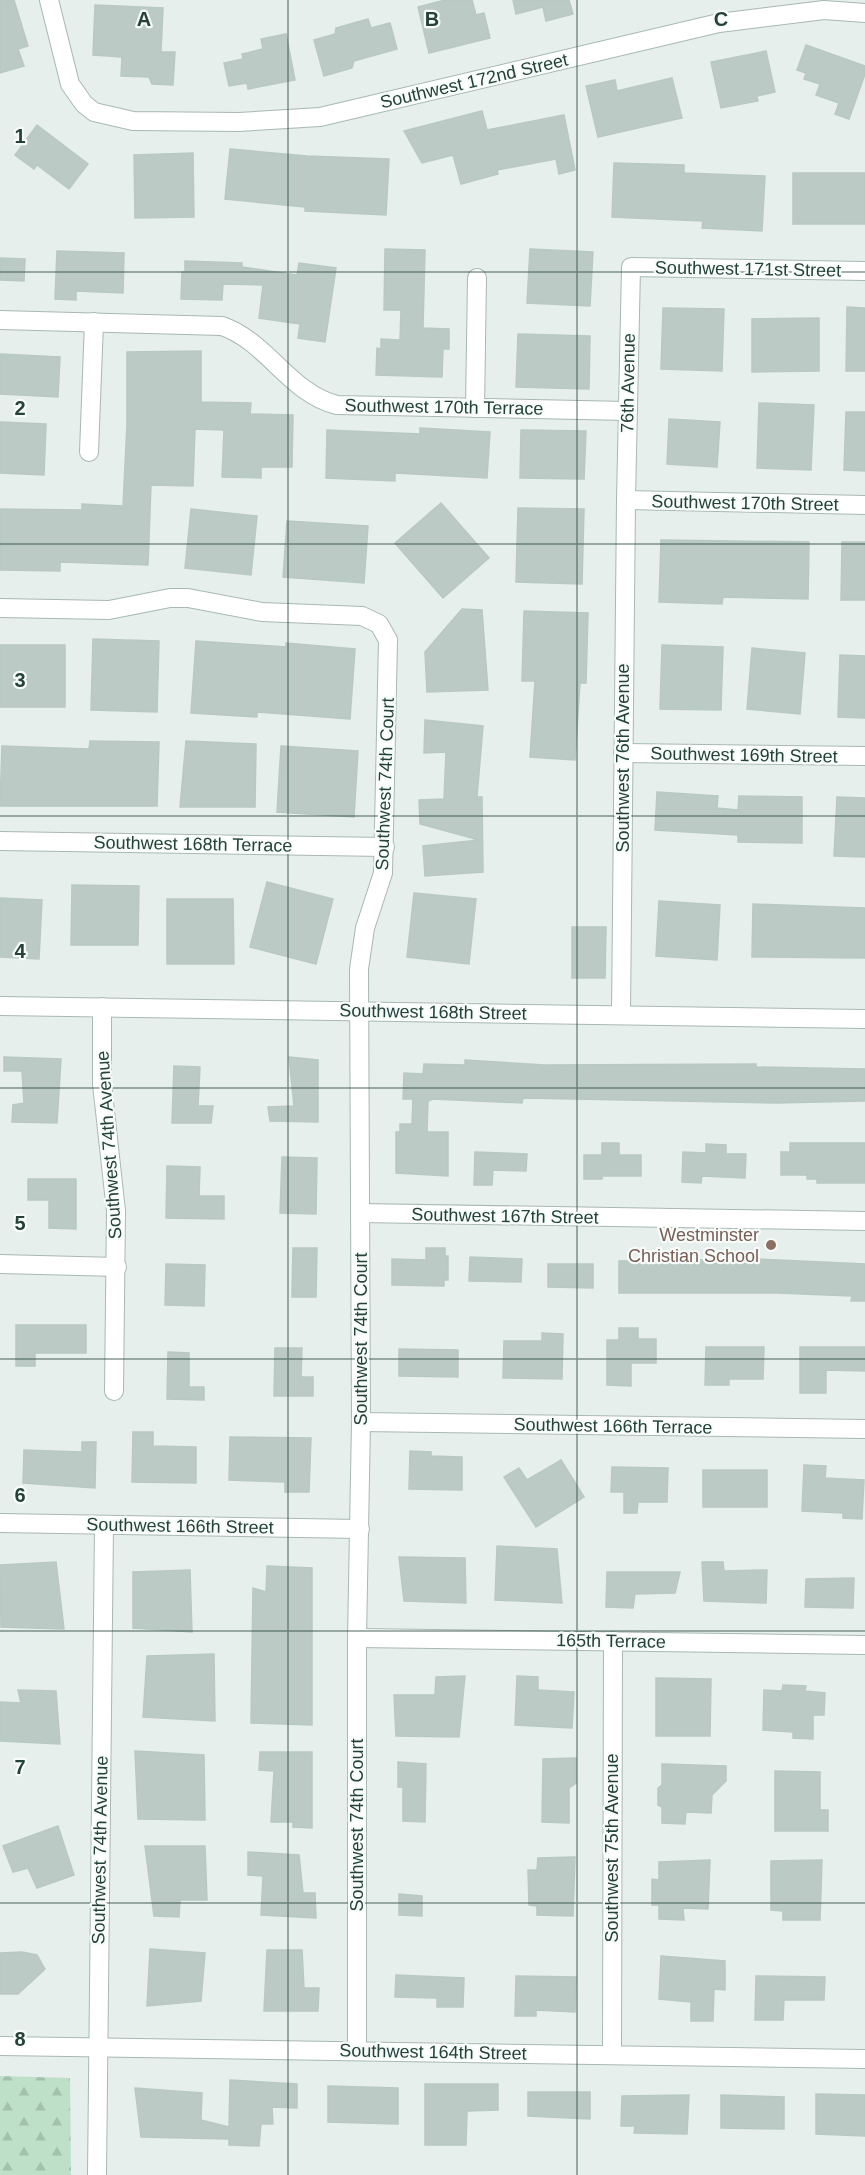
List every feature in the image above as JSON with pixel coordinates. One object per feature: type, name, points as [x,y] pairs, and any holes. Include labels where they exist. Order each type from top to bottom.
[{"type":"street","name":"Southwest 172nd Street","points":[[49,0],[64,68],[70,84],[84,104],[106,116],[133,121],[239,123],[300,120],[357,109],[719,23],[824,10],[865,13]]},
{"type":"street","name":"Southwest 171st Street","points":[[631,267],[865,271]]},
{"type":"street","name":"76th Avenue","points":[[626,500],[631,267]]},
{"type":"street","points":[[475,408],[477,278]]},
{"type":"street","name":"Southwest 170th Terrace","points":[[0,320],[222,326],[241,334],[255,344],[304,391],[337,405],[628,411]]},
{"type":"street","points":[[89,452],[94,322]]},
{"type":"street","name":"Southwest 170th Street","points":[[626,500],[865,505]]},
{"type":"street","name":"Southwest 76th Avenue","points":[[621,1015],[626,500]]},
{"type":"street","name":"Southwest 74th Court","points":[[0,608],[109,610],[170,598],[188,598],[262,612],[352,615],[371,620],[384,630],[389,648],[385,847],[381,885],[362,940],[358,1011],[361,1422],[357,1638],[357,2051]]},
{"type":"street","name":"Southwest 169th Street","points":[[623,753],[865,756]]},
{"type":"street","name":"Southwest 168th Terrace","points":[[0,841],[385,847]]},
{"type":"street","name":"Southwest 168th Street","points":[[0,1006],[865,1019]]},
{"type":"street","name":"Southwest 74th Avenue","points":[[102,1007],[102,1084],[115,1187],[117,1267],[114,1392]]},
{"type":"street","name":"Southwest 167th Street","points":[[360,1213],[865,1221]]},
{"type":"street","points":[[0,1264],[117,1267]]},
{"type":"street","name":"Southwest 166th Terrace","points":[[361,1422],[865,1429]]},
{"type":"street","name":"Southwest 166th Street","points":[[0,1523],[360,1529]]},
{"type":"street","name":"Southwest 74th Avenue","points":[[97,2175],[104,1526]]},
{"type":"street","name":"165th Terrace","points":[[357,1638],[865,1645]]},
{"type":"street","name":"Southwest 75th Avenue","points":[[612,2055],[613,1641]]},
{"type":"street","points":[[865,2044],[865,2059]]},
{"type":"street","name":"Southwest 164th Street","points":[[0,2046],[865,2059]]},
{"type":"green space","points":[[0,2076],[70,2078],[71,2175],[0,2175]]},
{"type":"building","points":[[0,0],[14,0],[28,46],[18,49],[24,66],[0,73]]},
{"type":"building","points":[[445,0],[472,0],[476,15],[484,13],[490,38],[429,53],[418,7]]},
{"type":"building","points":[[513,0],[569,0],[573,14],[546,21],[543,7],[516,14]]},
{"type":"building","points":[[95,5],[163,8],[161,52],[175,52],[173,85],[152,84],[149,77],[121,76],[122,57],[93,55]]},
{"type":"building","points":[[368,19],[371,28],[390,23],[397,49],[354,61],[352,68],[324,76],[314,40],[335,34],[336,28]]},
{"type":"building","points":[[286,34],[295,80],[248,89],[247,83],[229,86],[224,63],[243,59],[242,54],[263,49],[261,39]]},
{"type":"building","points":[[806,45],[865,66],[865,74],[849,119],[835,114],[839,103],[816,95],[820,84],[804,79],[806,73],[797,70]]},
{"type":"building","points":[[766,51],[775,92],[757,96],[758,101],[721,108],[711,62]]},
{"type":"building","points":[[672,78],[682,118],[598,137],[586,86],[615,80],[617,91]]},
{"type":"building","points":[[482,111],[487,130],[564,115],[575,170],[559,174],[556,159],[497,170],[498,174],[461,184],[453,155],[422,163],[404,131]]},
{"type":"building","points":[[37,125],[88,164],[69,189],[37,165],[34,169],[15,155]]},
{"type":"building","points":[[230,149],[307,156],[389,159],[386,215],[305,211],[305,207],[225,199]]},
{"type":"building","points":[[193,153],[194,217],[135,218],[134,155]]},
{"type":"building","points":[[614,163],[684,165],[684,173],[765,176],[762,231],[702,228],[703,221],[612,217]]},
{"type":"building","points":[[793,173],[865,173],[865,224],[793,224]]},
{"type":"building","points":[[385,249],[425,250],[423,328],[449,329],[449,349],[443,349],[442,377],[376,375],[377,348],[381,349],[381,339],[400,340],[401,310],[384,310]]},
{"type":"building","points":[[530,249],[593,252],[590,306],[527,303]]},
{"type":"building","points":[[57,251],[124,253],[123,293],[76,291],[76,300],[55,299]]},
{"type":"building","points":[[0,258],[25,259],[24,281],[0,280]]},
{"type":"building","points":[[185,261],[242,263],[242,267],[297,275],[299,263],[336,268],[325,342],[298,338],[300,324],[259,318],[263,285],[223,284],[222,300],[181,299],[182,272],[185,272]]},
{"type":"building","points":[[847,307],[865,308],[865,371],[846,371]]},
{"type":"building","points":[[663,308],[724,309],[722,371],[661,369]]},
{"type":"building","points":[[819,318],[819,371],[752,372],[752,319]]},
{"type":"building","points":[[518,334],[590,336],[589,389],[516,387]]},
{"type":"building","points":[[201,351],[201,402],[251,403],[250,414],[293,415],[292,467],[261,467],[261,478],[222,477],[224,430],[195,429],[193,486],[151,485],[148,565],[60,562],[60,571],[0,570],[0,509],[82,510],[82,504],[123,506],[127,424],[127,352]]},
{"type":"building","points":[[0,354],[60,357],[58,397],[0,394]]},
{"type":"building","points":[[759,403],[814,405],[811,470],[757,468]]},
{"type":"building","points":[[846,412],[865,412],[865,471],[844,470]]},
{"type":"building","points":[[669,419],[720,422],[717,467],[667,464]]},
{"type":"building","points":[[0,422],[46,424],[44,475],[0,473]]},
{"type":"building","points":[[420,428],[490,432],[487,478],[395,473],[395,481],[326,478],[327,430],[420,434]]},
{"type":"building","points":[[521,430],[586,431],[584,479],[520,478]]},
{"type":"building","points":[[441,503],[489,558],[443,598],[395,543]]},
{"type":"building","points":[[518,508],[584,509],[582,584],[516,582]]},
{"type":"building","points":[[191,509],[257,516],[251,575],[185,568]]},
{"type":"building","points":[[287,521],[368,526],[364,583],[283,577]]},
{"type":"building","points":[[661,540],[809,542],[808,599],[723,597],[722,604],[659,602]]},
{"type":"building","points":[[842,542],[865,542],[865,600],[841,600]]},
{"type":"building","points":[[462,609],[482,610],[488,690],[427,692],[425,652]]},
{"type":"building","points":[[524,611],[588,613],[586,683],[580,683],[575,760],[530,757],[535,681],[522,681]]},
{"type":"building","points":[[93,639],[159,641],[157,712],[91,710]]},
{"type":"building","points":[[196,641],[286,647],[286,643],[355,649],[350,719],[257,712],[257,717],[191,713]]},
{"type":"building","points":[[0,645],[65,645],[65,707],[0,707]]},
{"type":"building","points":[[662,645],[723,647],[721,710],[660,709]]},
{"type":"building","points":[[752,648],[805,653],[800,714],[747,709]]},
{"type":"building","points":[[840,655],[865,656],[865,718],[838,717]]},
{"type":"building","points":[[425,720],[483,726],[477,797],[482,797],[483,872],[425,876],[423,846],[479,840],[420,824],[419,800],[444,799],[446,752],[424,753]]},
{"type":"building","points":[[90,741],[159,742],[157,806],[0,806],[2,746],[89,749]]},
{"type":"building","points":[[186,741],[256,744],[255,807],[180,807]]},
{"type":"building","points":[[281,746],[358,751],[354,817],[277,812]]},
{"type":"building","points":[[657,792],[718,796],[717,808],[738,810],[739,796],[802,797],[802,843],[738,842],[738,835],[655,830]]},
{"type":"building","points":[[837,797],[865,798],[865,857],[834,856]]},
{"type":"building","points":[[267,882],[333,899],[316,964],[250,947]]},
{"type":"building","points":[[72,885],[139,886],[138,945],[71,945]]},
{"type":"building","points":[[414,893],[476,899],[469,964],[407,957]]},
{"type":"building","points":[[0,898],[42,900],[39,959],[0,957]]},
{"type":"building","points":[[167,899],[233,899],[234,964],[167,964]]},
{"type":"building","points":[[659,901],[720,905],[717,960],[656,956]]},
{"type":"building","points":[[753,904],[865,908],[865,958],[752,957]]},
{"type":"building","points":[[572,927],[606,927],[605,978],[572,978]]},
{"type":"building","points":[[4,1057],[61,1059],[57,1123],[12,1122],[13,1105],[24,1103],[22,1071],[4,1071]]},
{"type":"building","points":[[289,1057],[318,1060],[318,1122],[270,1121],[268,1107],[294,1106]]},
{"type":"building","points":[[465,1060],[544,1065],[756,1064],[756,1067],[865,1069],[865,1101],[776,1103],[523,1098],[522,1103],[433,1099],[428,1101],[427,1132],[448,1132],[448,1176],[396,1173],[396,1132],[400,1132],[400,1124],[412,1124],[413,1099],[403,1099],[404,1073],[423,1074],[424,1064],[465,1065]]},
{"type":"building","points":[[174,1066],[200,1067],[198,1106],[213,1106],[211,1123],[172,1123]]},
{"type":"building","points":[[602,1143],[619,1143],[619,1155],[641,1155],[641,1176],[602,1176],[602,1179],[584,1179],[584,1155],[602,1155]]},
{"type":"building","points":[[790,1143],[865,1143],[865,1183],[817,1183],[817,1179],[807,1179],[807,1175],[781,1175],[781,1152],[790,1152]]},
{"type":"building","points":[[706,1144],[726,1145],[726,1154],[746,1154],[745,1178],[702,1176],[701,1183],[682,1182],[683,1152],[706,1153]]},
{"type":"building","points":[[475,1152],[527,1154],[526,1171],[493,1170],[492,1185],[474,1185]]},
{"type":"building","points":[[282,1157],[317,1158],[316,1214],[280,1213]]},
{"type":"building","points":[[167,1166],[200,1167],[199,1196],[224,1196],[224,1219],[166,1218]]},
{"type":"building","points":[[28,1179],[76,1179],[76,1229],[49,1228],[49,1200],[28,1200]]},
{"type":"building","points":[[293,1248],[317,1248],[316,1297],[292,1297]]},
{"type":"building","points":[[426,1248],[445,1248],[445,1256],[448,1256],[448,1280],[444,1280],[444,1286],[392,1285],[392,1259],[426,1260]]},
{"type":"building","points":[[470,1257],[522,1259],[521,1282],[469,1281]]},
{"type":"building","points":[[758,1259],[865,1264],[865,1301],[851,1301],[852,1296],[777,1293],[619,1293],[619,1261]]},
{"type":"building","points":[[166,1264],[205,1265],[204,1306],[165,1305]]},
{"type":"building","points":[[548,1264],[593,1264],[593,1288],[548,1287]]},
{"type":"building","points":[[16,1325],[86,1325],[86,1353],[35,1353],[35,1366],[16,1366]]},
{"type":"building","points":[[619,1328],[638,1328],[638,1339],[656,1339],[656,1363],[631,1363],[631,1386],[607,1385],[607,1340],[619,1340]]},
{"type":"building","points":[[542,1333],[563,1334],[562,1379],[503,1378],[504,1341],[542,1341]]},
{"type":"building","points":[[706,1347],[764,1347],[763,1379],[729,1379],[729,1385],[705,1385]]},
{"type":"building","points":[[800,1347],[865,1347],[865,1371],[826,1370],[826,1393],[800,1393]]},
{"type":"building","points":[[275,1348],[302,1348],[301,1377],[313,1377],[313,1396],[274,1396]]},
{"type":"building","points":[[399,1349],[458,1350],[458,1377],[399,1376]]},
{"type":"building","points":[[168,1352],[189,1353],[189,1387],[204,1387],[204,1400],[167,1399]]},
{"type":"building","points":[[133,1432],[153,1432],[153,1446],[196,1447],[196,1483],[132,1482]]},
{"type":"building","points":[[230,1437],[311,1438],[309,1492],[285,1492],[285,1482],[229,1480]]},
{"type":"building","points":[[82,1442],[96,1442],[95,1488],[23,1483],[24,1450],[82,1452]]},
{"type":"building","points":[[410,1451],[431,1452],[431,1456],[462,1457],[462,1490],[409,1489]]},
{"type":"building","points":[[561,1460],[584,1497],[536,1527],[504,1477],[519,1468],[527,1480]]},
{"type":"building","points":[[804,1465],[826,1466],[825,1478],[864,1480],[862,1519],[843,1518],[843,1513],[802,1511]]},
{"type":"building","points":[[612,1467],[668,1468],[667,1502],[638,1502],[637,1513],[624,1513],[624,1492],[611,1492]]},
{"type":"building","points":[[703,1470],[767,1470],[767,1507],[703,1507]]},
{"type":"building","points":[[497,1546],[557,1549],[562,1603],[495,1600]]},
{"type":"building","points":[[399,1557],[465,1558],[466,1603],[404,1601]]},
{"type":"building","points":[[56,1562],[64,1629],[1,1627],[0,1565]]},
{"type":"building","points":[[702,1562],[723,1562],[724,1571],[767,1570],[766,1603],[704,1601]]},
{"type":"building","points":[[267,1566],[312,1568],[312,1725],[251,1723],[253,1588],[266,1592]]},
{"type":"building","points":[[190,1570],[192,1632],[133,1628],[133,1572]]},
{"type":"building","points":[[607,1572],[680,1572],[675,1593],[635,1594],[633,1608],[606,1607]]},
{"type":"building","points":[[854,1578],[853,1608],[805,1607],[806,1579]]},
{"type":"building","points":[[214,1654],[215,1721],[143,1717],[147,1656]]},
{"type":"building","points":[[465,1676],[459,1737],[396,1736],[394,1695],[435,1695],[436,1677]]},
{"type":"building","points":[[517,1676],[538,1677],[538,1690],[574,1692],[572,1728],[515,1725]]},
{"type":"building","points":[[656,1678],[711,1679],[710,1736],[656,1736]]},
{"type":"building","points":[[783,1685],[806,1686],[805,1691],[825,1693],[824,1715],[813,1715],[813,1739],[793,1738],[793,1732],[763,1730],[764,1690],[782,1691]]},
{"type":"building","points":[[18,1690],[56,1691],[60,1744],[0,1741],[0,1702],[21,1703]]},
{"type":"building","points":[[135,1751],[204,1755],[205,1820],[138,1819]]},
{"type":"building","points":[[260,1752],[312,1752],[312,1828],[293,1827],[293,1822],[271,1822],[274,1771],[259,1770]]},
{"type":"building","points":[[576,1758],[576,1783],[569,1788],[569,1823],[542,1822],[543,1759]]},
{"type":"building","points":[[398,1762],[426,1764],[425,1822],[403,1821],[403,1787],[398,1787]]},
{"type":"building","points":[[662,1764],[726,1766],[726,1781],[712,1795],[711,1813],[686,1812],[685,1824],[662,1823],[662,1807],[658,1805],[658,1788],[662,1785]]},
{"type":"building","points":[[775,1771],[820,1772],[820,1810],[828,1810],[828,1831],[775,1831]]},
{"type":"building","points":[[58,1826],[74,1875],[37,1888],[28,1868],[13,1872],[3,1846]]},
{"type":"building","points":[[145,1846],[205,1846],[207,1900],[180,1900],[179,1917],[154,1916]]},
{"type":"building","points":[[248,1852],[299,1855],[303,1893],[315,1893],[316,1918],[261,1915],[263,1876],[248,1875]]},
{"type":"building","points":[[575,1857],[573,1916],[537,1915],[537,1906],[529,1905],[528,1870],[537,1870],[538,1858]]},
{"type":"building","points":[[710,1860],[708,1909],[683,1908],[684,1920],[659,1919],[659,1905],[652,1905],[652,1879],[659,1880],[659,1862]]},
{"type":"building","points":[[822,1860],[820,1920],[783,1920],[783,1911],[771,1910],[771,1861]]},
{"type":"building","points":[[399,1894],[422,1896],[422,1916],[399,1915]]},
{"type":"building","points":[[150,1949],[205,1953],[201,2001],[147,2006]]},
{"type":"building","points":[[267,1950],[302,1950],[304,1988],[319,1988],[318,2011],[264,2011]]},
{"type":"building","points":[[22,1952],[37,1955],[45,1969],[18,1994],[0,1994],[0,1953]]},
{"type":"building","points":[[661,1956],[725,1961],[725,1990],[714,1989],[713,2021],[691,2021],[691,2002],[659,1999]]},
{"type":"building","points":[[396,1975],[464,1978],[463,2007],[437,2007],[437,1998],[395,1997]]},
{"type":"building","points":[[516,1976],[576,1977],[575,2012],[536,2010],[536,2016],[515,2016]]},
{"type":"building","points":[[756,1976],[825,1977],[824,2000],[784,2000],[783,2020],[755,2020]]},
{"type":"building","points":[[230,2080],[297,2084],[297,2108],[272,2107],[273,2124],[261,2124],[259,2146],[229,2145],[229,2139],[141,2137],[135,2088],[202,2093],[201,2120],[229,2127]]},
{"type":"building","points":[[425,2084],[498,2084],[498,2110],[467,2111],[466,2145],[425,2145]]},
{"type":"building","points":[[328,2086],[398,2088],[398,2124],[328,2122]]},
{"type":"building","points":[[528,2092],[590,2092],[590,2119],[528,2116]]},
{"type":"building","points":[[816,2094],[865,2095],[865,2136],[816,2134]]},
{"type":"building","points":[[689,2095],[687,2134],[634,2133],[635,2126],[621,2126],[622,2096]]},
{"type":"building","points":[[721,2095],[784,2097],[784,2129],[721,2128]]},
{"type":"place","name":"Westminster Christian School","points":[[771,1245]]}]
